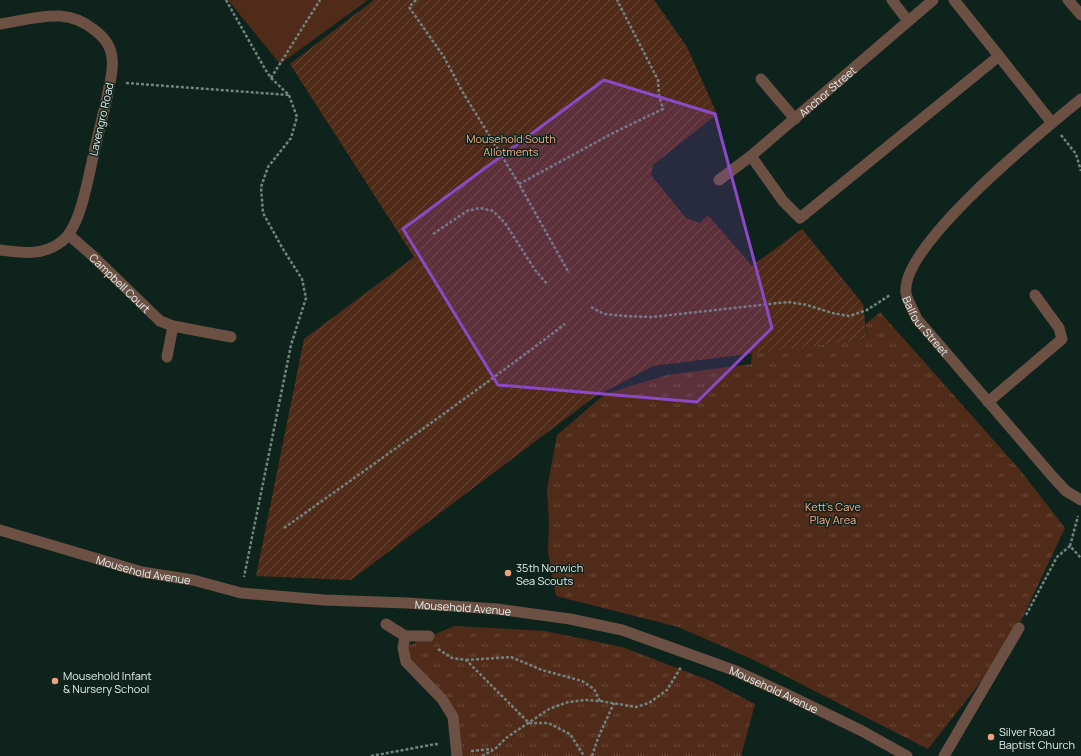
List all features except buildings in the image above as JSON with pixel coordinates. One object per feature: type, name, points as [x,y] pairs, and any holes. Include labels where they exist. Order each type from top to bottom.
[{"type":"street","points":[[892,0],[908,21]]},
{"type":"street","name":"Anchor Street","points":[[719,180],[751,156],[795,119],[933,0]]},
{"type":"street","points":[[954,0],[1052,123]]},
{"type":"street","points":[[1068,0],[1081,16]]},
{"type":"street","name":"Lavengro Road","points":[[0,24],[59,16],[75,18],[86,23],[101,34],[108,44],[112,58],[110,82],[78,214],[69,235]]},
{"type":"street","points":[[751,156],[783,201],[800,218],[999,56]]},
{"type":"street","points":[[761,79],[795,119]]},
{"type":"street","name":"Balfour Street","points":[[1081,99],[978,189],[942,226],[920,255],[908,279],[906,294],[917,319],[1053,477],[1066,490],[1081,500]]},
{"type":"street","points":[[0,250],[34,253],[46,250],[60,243],[69,235]]},
{"type":"street","name":"Campbell Court","points":[[69,235],[160,321],[173,326],[231,337]]},
{"type":"street","points":[[988,402],[1062,339],[1059,328],[1035,295]]},
{"type":"street","points":[[167,357],[173,326]]},
{"type":"street","name":"Mousehold Avenue","points":[[0,530],[142,572],[193,580],[240,593],[324,600],[407,603],[497,610],[570,619],[622,630],[736,671],[862,731],[907,756]]},
{"type":"street","points":[[386,624],[405,636],[429,636]]},
{"type":"street","points":[[944,756],[1020,628]]},
{"type":"street","points":[[405,636],[403,648],[406,662],[442,699],[453,717],[457,754]]},
{"type":"path","points":[[226,0],[265,69],[289,95],[297,117],[291,138],[268,167],[261,187],[263,213],[302,279],[306,298],[291,345],[240,593]]},
{"type":"path","points":[[272,78],[320,0]]},
{"type":"path","points":[[416,0],[409,7],[444,57],[462,91],[519,184],[568,273]]},
{"type":"path","points":[[519,184],[615,132],[663,109],[659,95],[658,80],[634,36],[617,0]]},
{"type":"path","points":[[110,82],[289,95]]},
{"type":"path","points":[[1052,123],[1076,154],[1081,171]]},
{"type":"path","points":[[433,234],[467,211],[480,208],[493,211],[505,223],[535,270],[548,285]]},
{"type":"path","points":[[591,307],[604,314],[652,317],[788,302],[807,305],[832,313],[849,316],[867,310],[891,294],[906,294]]},
{"type":"path","points":[[284,528],[412,438],[565,324]]},
{"type":"path","points":[[1020,628],[1057,557],[1070,546],[1079,513]]},
{"type":"path","points":[[1070,546],[1081,558]]},
{"type":"path","points":[[429,636],[437,649],[452,658],[466,660],[511,658],[542,670],[582,681],[594,689],[600,700]]},
{"type":"path","points":[[466,660],[529,723],[548,723],[570,734],[584,756]]},
{"type":"path","points":[[482,756],[549,709],[568,702],[600,700],[636,707],[649,703],[667,690],[679,671]]},
{"type":"path","points":[[592,756],[598,738],[614,703]]},
{"type":"path","points":[[371,756],[436,744],[457,754],[494,749]]},
{"type":"highlighted area","points":[[604,80],[715,114],[772,328],[697,402],[498,385],[403,229]]},
{"type":"green space","points":[[228,0],[368,0],[280,64]]},
{"type":"green space","name":"Mousehold South Allotments","points":[[374,0],[654,0],[687,47],[717,114],[653,165],[651,175],[686,218],[700,223],[708,215],[752,266],[802,229],[863,304],[867,339],[653,366],[593,398],[351,580],[256,576],[304,339],[414,257],[290,64]]},
{"type":"green space","name":"Kett's Cave Play Area","points":[[880,312],[1020,470],[1065,528],[1009,646],[928,749],[752,659],[678,627],[556,596],[548,552],[549,523],[547,489],[557,435],[605,394],[667,375],[751,364],[752,353],[867,339],[866,324]]},
{"type":"green space","points":[[454,626],[545,631],[622,647],[711,681],[755,704],[741,756],[456,756],[453,717],[419,675],[403,648]]},
{"type":"place","name":"35th Norwich Sea Scouts","points":[[508,573]]},
{"type":"place","name":"Mousehold Infant & Nursery School","points":[[55,681]]},
{"type":"place","name":"Silver Road Baptist Church","points":[[991,737]]}]
